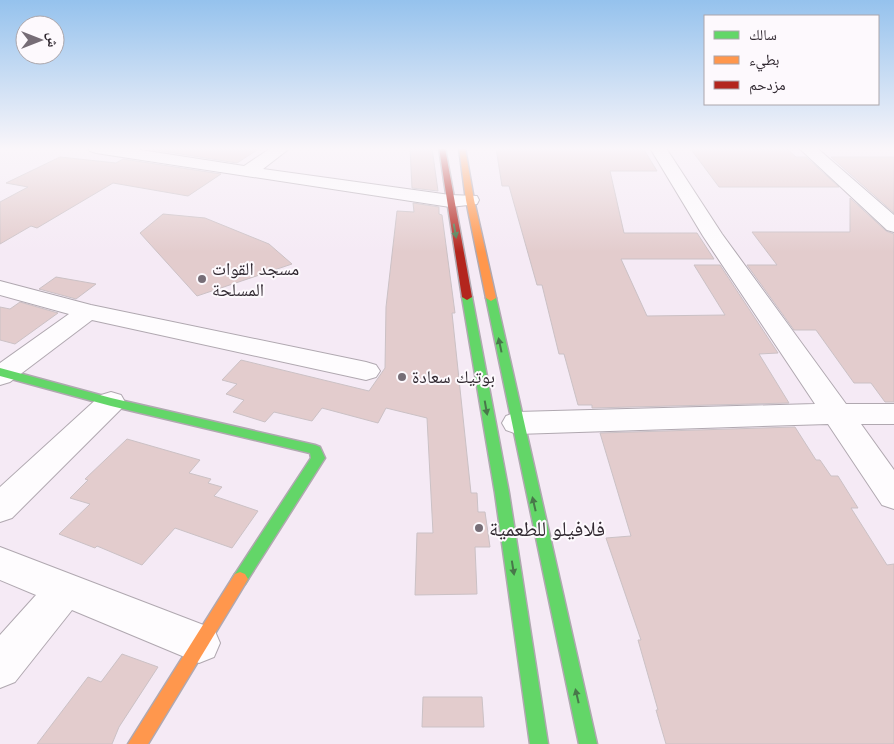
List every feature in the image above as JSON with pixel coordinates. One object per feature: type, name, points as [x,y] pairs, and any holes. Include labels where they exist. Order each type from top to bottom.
[{"type":"main road","points":[[447,183],[502,493],[539,744]]},
{"type":"main road","points":[[467,183],[517,423],[588,744]]},
{"type":"main road","points":[[1,374],[316,450],[318,458],[199,643],[137,744]]},
{"type":"street","points":[[322,183],[450,201],[470,200]]},
{"type":"street","points":[[680,183],[713,236],[894,496]]},
{"type":"street","points":[[846,183],[894,226]]},
{"type":"street","points":[[0,288],[88,312],[366,371]]},
{"type":"street","points":[[1,374],[88,312]]},
{"type":"street","points":[[0,508],[112,402]]},
{"type":"street","points":[[517,423],[894,414]]},
{"type":"street","points":[[0,563],[199,643]]},
{"type":"street","points":[[0,667],[64,590]]},
{"type":"building","points":[[6,183],[208,183],[188,196],[113,183],[37,228],[31,226],[0,244],[0,202],[28,187]]},
{"type":"building","points":[[412,183],[437,183],[438,191],[412,188]]},
{"type":"building","points":[[501,183],[613,183],[624,233],[697,233],[714,259],[621,259],[647,316],[725,315],[694,265],[720,265],[778,353],[759,354],[789,403],[592,408],[592,405],[578,405],[564,354],[559,354],[542,285],[537,285],[509,186],[502,186]]},
{"type":"building","points":[[716,183],[834,183],[839,187],[719,187]]},
{"type":"building","points":[[860,183],[894,183],[894,213]]},
{"type":"building","points":[[850,198],[886,231],[894,234],[894,402],[885,402],[871,383],[854,383],[816,330],[794,330],[747,265],[777,265],[752,232],[850,232]]},
{"type":"building","points":[[413,203],[439,207],[439,214],[442,215],[455,313],[452,313],[471,493],[477,493],[478,512],[485,512],[490,547],[475,547],[477,594],[415,595],[417,533],[433,533],[427,418],[386,408],[378,423],[322,408],[312,421],[274,412],[265,422],[233,412],[244,400],[226,394],[237,384],[222,380],[241,360],[369,391],[385,368],[386,307],[397,211],[414,212]]},
{"type":"building","points":[[163,214],[205,218],[269,244],[292,264],[197,296],[140,233]]},
{"type":"building","points":[[56,277],[96,284],[76,299],[39,289]]},
{"type":"building","points":[[20,302],[58,313],[15,344],[0,340],[0,307],[10,309]]},
{"type":"building","points":[[795,427],[816,460],[820,460],[831,476],[838,476],[858,508],[851,508],[887,565],[894,564],[894,744],[666,744],[638,640],[641,640],[606,538],[631,536],[600,433]]},
{"type":"building","points":[[127,439],[200,460],[189,473],[211,479],[208,483],[222,487],[214,496],[258,511],[232,548],[175,528],[142,565],[97,546],[95,548],[59,534],[90,504],[70,498],[88,480],[85,479]]},
{"type":"building","points":[[122,654],[158,667],[119,727],[112,744],[37,744],[88,677],[101,682]]},
{"type":"building","points":[[423,697],[482,697],[484,727],[422,727]]},
{"type":"traffic: fast","points":[[467,297],[502,493],[539,744]]},
{"type":"traffic: fast","points":[[491,298],[588,744]]},
{"type":"traffic: fast","points":[[0,372],[111,402],[315,450],[318,458],[240,579]]},
{"type":"traffic: slow","points":[[467,183],[491,298]]},
{"type":"traffic: slow","points":[[137,744],[240,579]]},
{"type":"traffic: jam","points":[[448,183],[467,297]]},
{"type":"place","name":"مسجد القوات المسلحة","points":[[202,279]]},
{"type":"place","name":"بوتيك سعادة","points":[[402,377]]},
{"type":"place","name":"فلافيلو للطعمية","points":[[479,528]]}]
